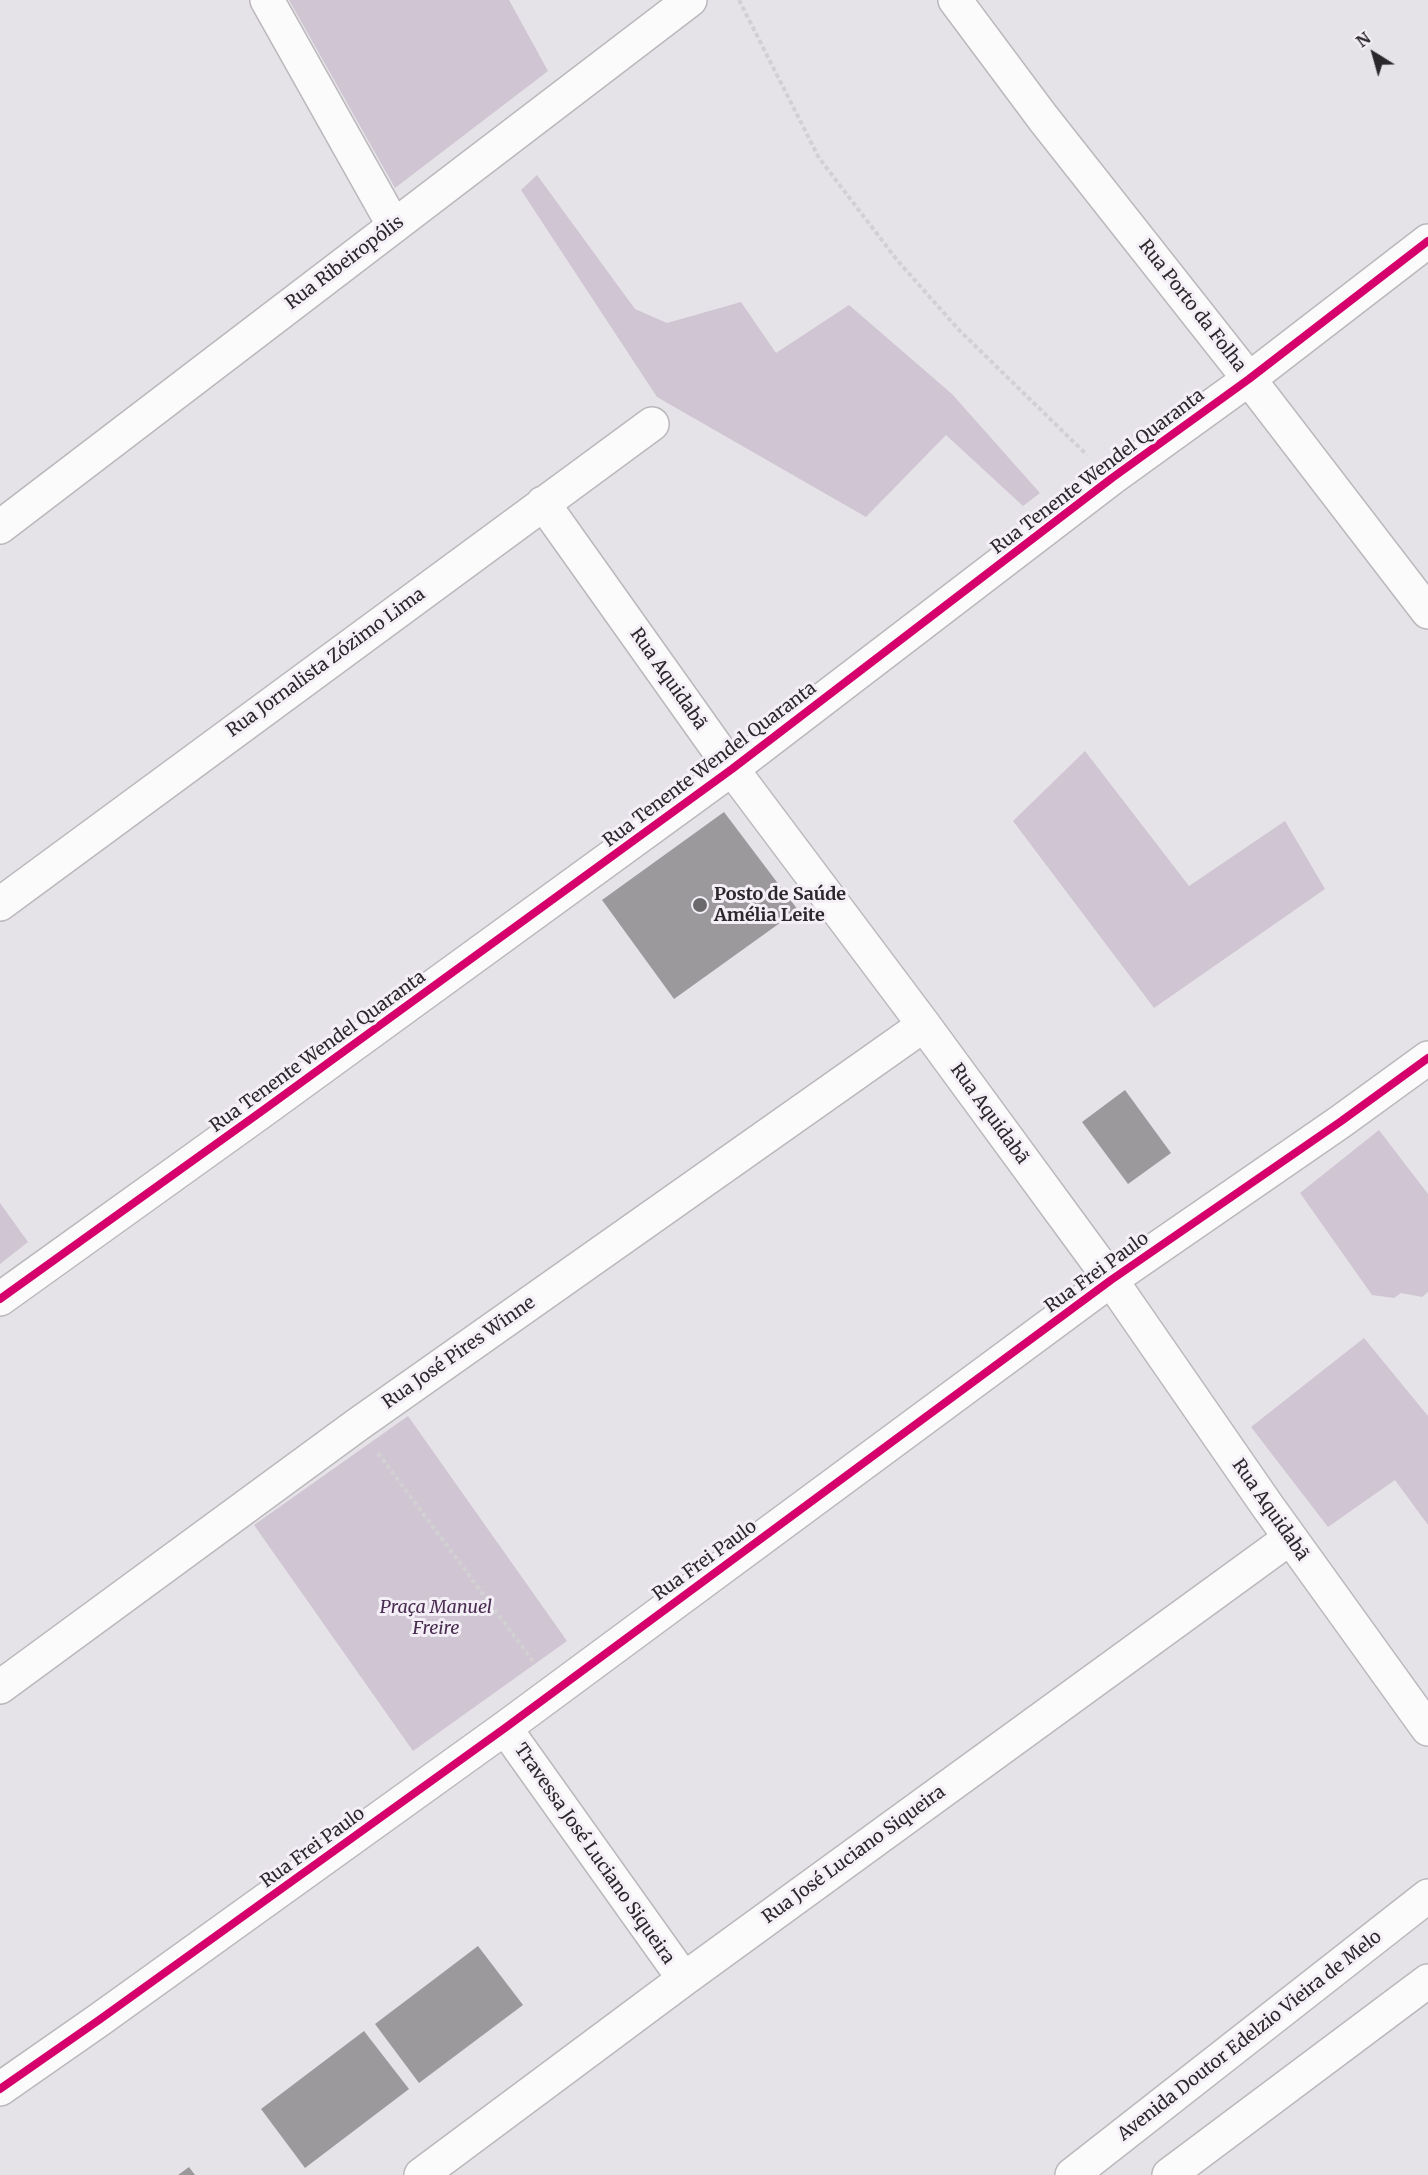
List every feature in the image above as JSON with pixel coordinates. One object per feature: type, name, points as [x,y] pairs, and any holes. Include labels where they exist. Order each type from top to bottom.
[{"type":"street","points":[[267,0],[394,226]]},
{"type":"street","name":"Rua Ribeiropólis","points":[[0,527],[690,0]]},
{"type":"street","name":"Rua Porto da Folha","points":[[956,0],[1043,118],[1249,378],[1428,612]]},
{"type":"street","name":"Rua Tenente Wendel Quaranta","points":[[0,1299],[732,769],[1112,478],[1249,378],[1428,242]]},
{"type":"street","name":"Rua Jornalista Zózimo Lima","points":[[0,904],[652,424]]},
{"type":"street","name":"Rua Aquidabã","points":[[543,503],[732,769],[1111,1280],[1290,1538],[1428,1730]]},
{"type":"street","name":"Rua José Pires Winne","points":[[0,1687],[357,1425],[924,1025]]},
{"type":"street","name":"Rua Frei Paulo","points":[[0,2089],[556,1691],[1111,1280],[1340,1122],[1428,1058]]},
{"type":"street","name":"Rua José Luciano Siqueira","points":[[421,2175],[684,1979],[1290,1538]]},
{"type":"street","name":"Travessa José Luciano Siqueira","points":[[505,1728],[684,1979]]},
{"type":"street","name":"Avenida Doutor Edelzio Vieira de Melo","points":[[1072,2175],[1428,1896]]},
{"type":"street","points":[[1170,2175],[1428,1981]]},
{"type":"path","points":[[739,0],[819,158],[897,260],[959,330],[1112,478]]},
{"type":"path","points":[[357,1425],[556,1691]]},
{"type":"green space","points":[[289,0],[509,0],[548,71],[395,188]]},
{"type":"green space","points":[[537,175],[635,309],[667,323],[741,302],[776,353],[849,305],[952,394],[1040,493],[1023,506],[946,435],[866,517],[657,397],[521,190]]},
{"type":"green space","points":[[1085,751],[1189,886],[1285,821],[1325,889],[1154,1008],[1013,821]]},
{"type":"green space","points":[[1379,1130],[1428,1194],[1428,1292],[1422,1297],[1401,1293],[1394,1298],[1372,1295],[1300,1193]]},
{"type":"green space","points":[[0,1203],[28,1242],[0,1264]]},
{"type":"green space","points":[[1364,1338],[1428,1416],[1428,1525],[1395,1480],[1328,1527],[1251,1427]]},
{"type":"green space","name":"Praça Manuel Freire","points":[[408,1416],[567,1641],[413,1751],[254,1525]]},
{"type":"building","name":"Posto de Saúde Amélia Leite","points":[[724,812],[798,910],[674,999],[602,900]]},
{"type":"building","points":[[1125,1090],[1171,1153],[1128,1184],[1082,1122]]},
{"type":"building","points":[[478,1946],[523,2005],[419,2083],[375,2024]]},
{"type":"building","points":[[364,2031],[409,2089],[305,2168],[261,2109]]},
{"type":"building","points":[[189,2167],[195,2175],[178,2175]]},
{"type":"cycle path","points":[[0,1299],[732,769],[1112,478],[1249,379],[1428,241]]},
{"type":"cycle path","points":[[0,2089],[505,1728],[1111,1280],[1340,1122],[1428,1058]]},
{"type":"place","name":"Posto de Saúde Amélia Leite","points":[[700,905]]}]
